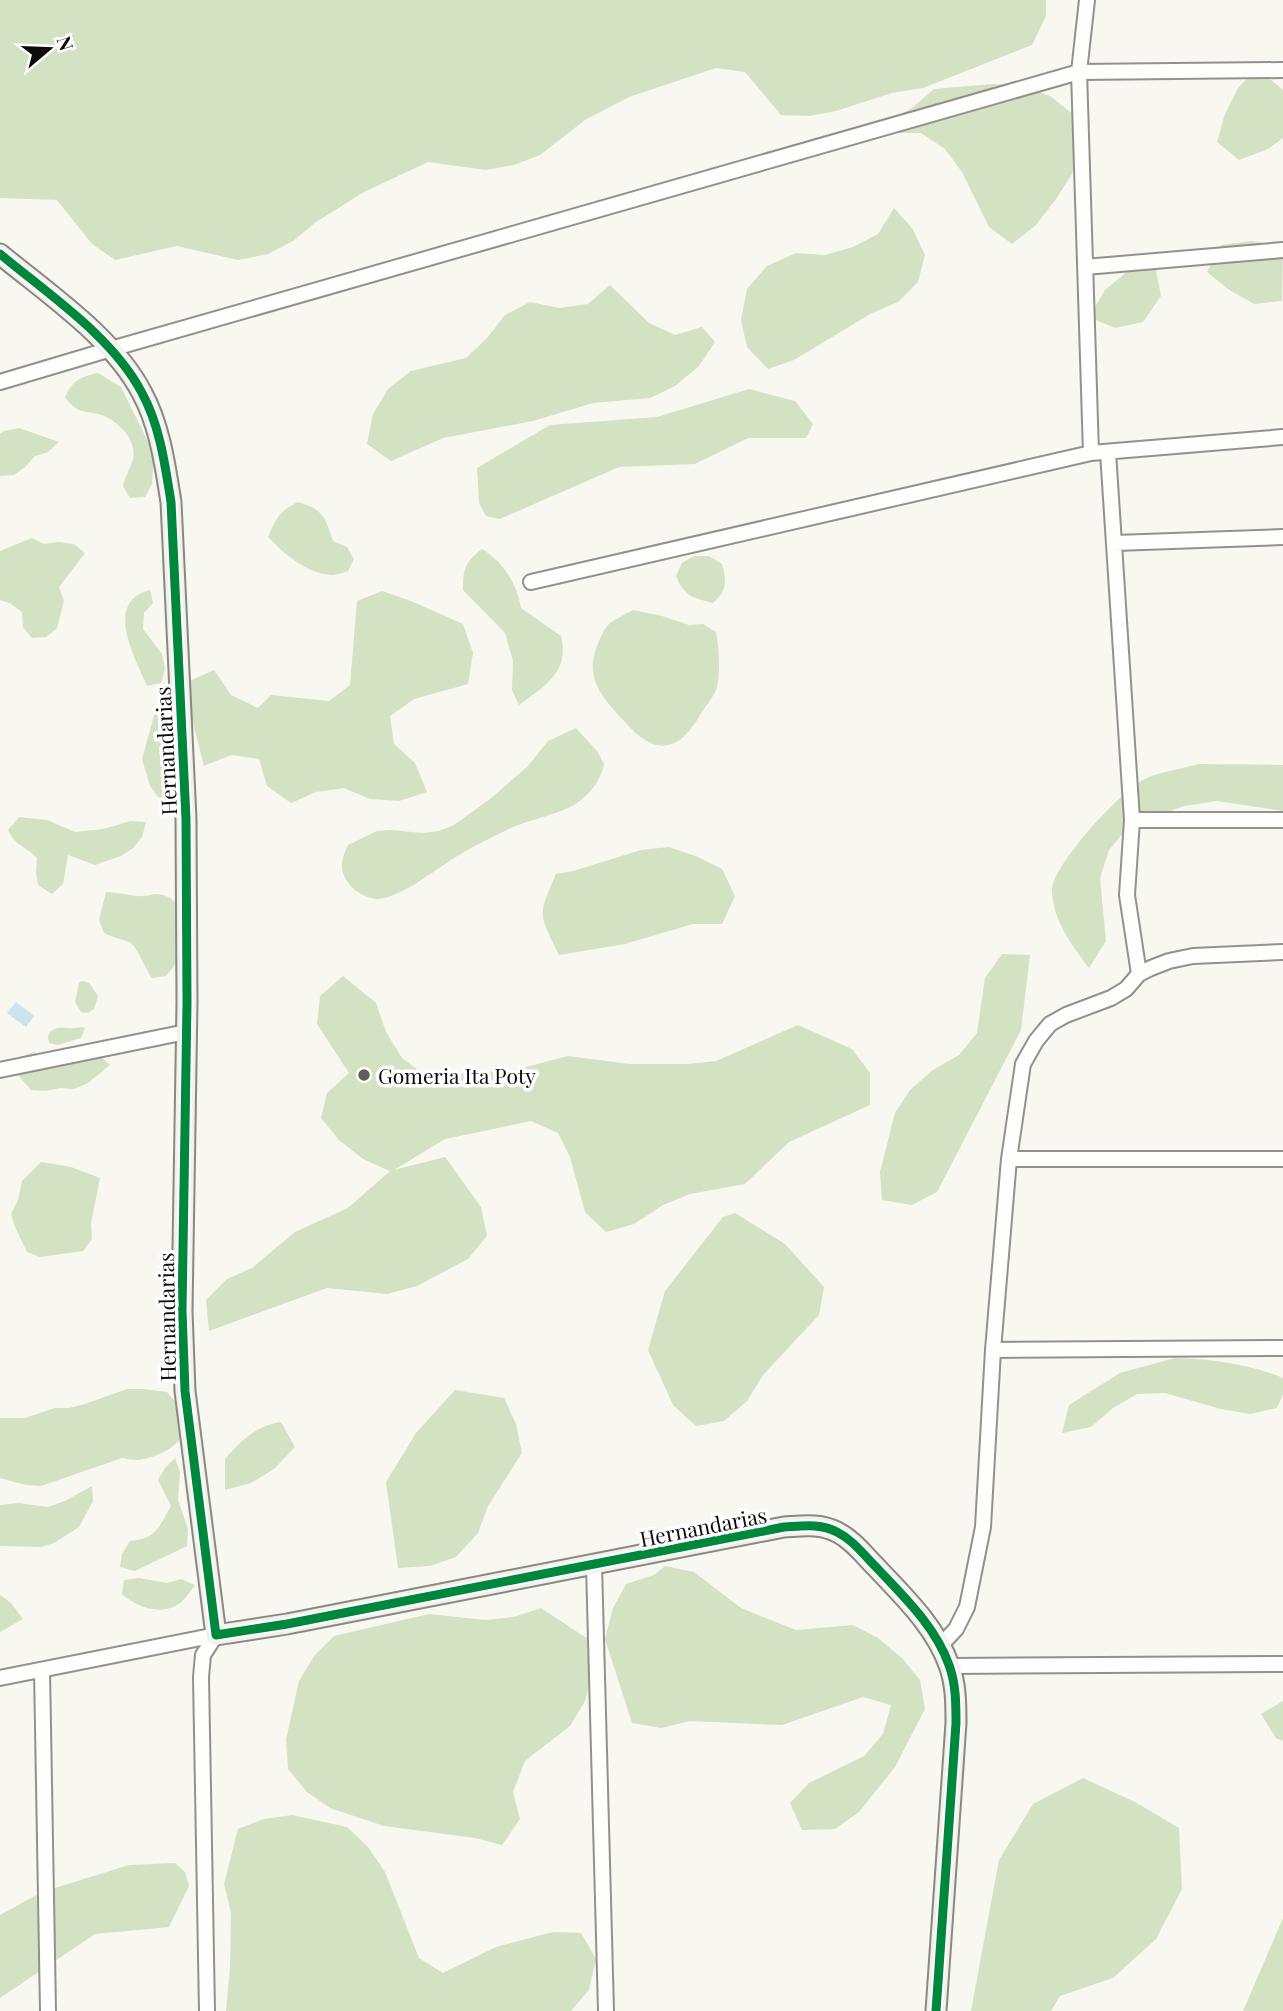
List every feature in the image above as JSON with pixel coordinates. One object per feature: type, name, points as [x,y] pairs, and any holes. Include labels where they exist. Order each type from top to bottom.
[{"type":"street","points":[[1087,0],[1079,72],[1091,453]]},
{"type":"street","points":[[0,382],[1079,72],[1283,70]]},
{"type":"street","points":[[1086,267],[1283,250]]},
{"type":"street","name":"Hernandarias","points":[[0,254],[111,349],[143,394],[164,455],[171,502],[186,819],[182,1311],[185,1391],[216,1635],[287,1624],[784,1527],[821,1526],[837,1532],[854,1544],[917,1610],[950,1666],[955,1691],[956,1723],[936,2011]]},
{"type":"street","points":[[531,582],[1091,453],[1283,437]]},
{"type":"street","points":[[1108,452],[1132,820],[1127,895],[1139,974]]},
{"type":"street","points":[[1115,542],[1283,537]]},
{"type":"street","points":[[1132,820],[1283,820]]},
{"type":"street","points":[[940,1646],[956,1629],[967,1607],[983,1527],[993,1350],[1009,1159],[1023,1064],[1050,1024],[1111,998],[1126,989],[1139,974],[1169,961],[1193,956],[1283,952]]},
{"type":"street","points":[[0,1070],[186,1032]]},
{"type":"street","points":[[1009,1159],[1283,1159]]},
{"type":"street","points":[[993,1350],[1283,1348]]},
{"type":"street","points":[[594,1565],[606,2011]]},
{"type":"street","points":[[0,1678],[216,1635]]},
{"type":"street","points":[[207,2011],[201,1677],[203,1656],[216,1635]]},
{"type":"street","points":[[950,1666],[1283,1664]]},
{"type":"street","points":[[42,1670],[48,2011]]},
{"type":"green space","points":[[0,0],[1046,0],[1046,16],[1032,45],[923,88],[892,93],[836,111],[809,116],[781,115],[745,72],[716,68],[629,97],[585,120],[540,155],[514,165],[486,170],[428,162],[364,192],[316,222],[293,241],[268,254],[238,260],[177,246],[115,260],[92,244],[57,200],[0,198]]},
{"type":"green space","points":[[1257,68],[1283,90],[1283,138],[1268,149],[1239,160],[1217,142],[1225,114],[1238,88]]},
{"type":"green space","points":[[992,84],[1023,86],[1050,96],[1074,115],[1081,146],[1072,174],[1056,199],[1036,225],[1012,244],[989,227],[962,172],[945,149],[921,133],[893,133],[888,122],[912,108],[934,89]]},
{"type":"green space","points":[[894,208],[912,228],[925,255],[918,282],[898,302],[872,313],[794,360],[768,369],[747,347],[741,320],[747,289],[767,266],[796,253],[825,255],[853,247],[878,234]]},
{"type":"green space","points":[[1252,241],[1283,247],[1282,301],[1254,304],[1228,289],[1207,272],[1221,245]]},
{"type":"green space","points":[[1154,260],[1161,296],[1143,322],[1115,328],[1089,317],[1105,290],[1129,270]]},
{"type":"green space","points":[[610,285],[649,323],[675,335],[702,327],[715,342],[699,366],[675,386],[650,398],[593,403],[533,421],[443,438],[391,461],[367,444],[373,414],[388,389],[411,371],[466,358],[487,338],[505,315],[530,302],[559,308],[588,304]]},
{"type":"green space","points":[[98,373],[121,387],[154,454],[152,484],[145,497],[130,498],[123,486],[134,452],[126,433],[104,416],[77,409],[65,397],[78,380]]},
{"type":"green space","points":[[749,389],[795,401],[813,424],[806,438],[748,438],[695,464],[619,467],[500,519],[486,516],[479,503],[477,468],[550,425],[657,417]]},
{"type":"green space","points":[[19,428],[59,442],[48,452],[35,456],[14,475],[0,476],[0,434]]},
{"type":"green space","points":[[298,502],[318,512],[325,520],[333,541],[347,547],[354,559],[348,571],[331,575],[314,571],[288,556],[268,537],[279,516]]},
{"type":"green space","points":[[32,538],[44,544],[74,544],[85,553],[59,587],[64,601],[57,628],[46,637],[32,638],[23,627],[22,612],[10,603],[0,600],[0,551]]},
{"type":"green space","points":[[482,549],[508,574],[521,608],[561,636],[563,649],[559,669],[546,684],[519,705],[512,690],[513,661],[505,633],[463,590],[466,566]]},
{"type":"green space","points":[[694,556],[709,556],[722,564],[725,586],[713,603],[690,595],[682,588],[676,576],[682,563]]},
{"type":"green space","points":[[150,590],[153,603],[144,613],[143,629],[162,654],[165,669],[161,683],[147,686],[130,646],[125,618],[128,606],[136,596]]},
{"type":"green space","points":[[382,591],[463,624],[473,653],[468,684],[414,699],[390,716],[394,744],[415,763],[427,792],[399,801],[370,799],[344,788],[316,792],[291,803],[267,786],[259,759],[231,755],[204,766],[190,711],[187,682],[214,670],[231,695],[258,708],[271,695],[329,701],[350,685],[357,601]]},
{"type":"green space","points":[[633,610],[689,625],[703,624],[716,632],[719,677],[716,690],[688,732],[668,745],[655,745],[633,730],[603,696],[594,678],[594,658],[604,631],[610,623]]},
{"type":"green space","points":[[171,702],[178,786],[172,802],[158,797],[150,786],[142,759],[157,705]]},
{"type":"green space","points":[[576,728],[597,751],[604,764],[594,786],[577,803],[497,835],[454,858],[407,889],[387,897],[378,899],[367,896],[355,890],[346,880],[342,865],[348,845],[377,831],[422,833],[439,831],[454,825],[490,799],[528,766],[548,741]]},
{"type":"green space","points":[[1199,764],[1283,765],[1283,811],[1217,801],[1184,806],[1128,827],[1109,850],[1100,878],[1106,941],[1089,968],[1070,941],[1053,902],[1055,879],[1063,864],[1091,828],[1136,784],[1153,776]]},
{"type":"green space","points":[[19,817],[47,820],[75,832],[103,829],[131,821],[146,822],[142,837],[133,848],[121,856],[95,865],[68,855],[63,884],[52,894],[38,885],[37,858],[18,843],[8,830]]},
{"type":"green space","points":[[669,847],[722,869],[735,896],[722,924],[693,924],[625,944],[559,955],[547,931],[543,915],[543,908],[556,874],[641,850]]},
{"type":"green space","points":[[106,892],[166,896],[178,908],[183,925],[184,953],[166,976],[152,978],[131,943],[104,933],[99,920]]},
{"type":"green space","points":[[1002,954],[1030,955],[1021,1030],[937,1192],[912,1205],[882,1200],[880,1172],[895,1113],[910,1090],[933,1070],[959,1055],[977,1033],[985,978]]},
{"type":"green space","points":[[343,976],[376,1003],[386,1032],[402,1058],[426,1076],[514,1070],[568,1056],[629,1064],[716,1061],[798,1025],[852,1049],[870,1073],[870,1105],[789,1142],[745,1184],[690,1194],[663,1205],[634,1224],[606,1232],[585,1212],[570,1157],[558,1133],[531,1121],[445,1139],[394,1170],[445,1157],[481,1207],[487,1236],[468,1259],[417,1286],[387,1294],[327,1288],[209,1331],[206,1300],[227,1279],[252,1268],[295,1232],[348,1208],[390,1171],[363,1159],[339,1140],[321,1118],[327,1093],[349,1073],[317,1024],[320,996]]},
{"type":"green space","points":[[79,983],[89,983],[98,996],[94,1009],[88,1013],[81,1012],[75,1002]]},
{"type":"green space","points":[[85,1028],[81,1038],[57,1045],[49,1043],[48,1036],[54,1029]]},
{"type":"green space","points":[[34,1052],[47,1059],[99,1055],[110,1065],[88,1083],[74,1089],[31,1090],[13,1069],[20,1057]]},
{"type":"green space","points":[[41,1162],[71,1167],[100,1178],[91,1223],[92,1239],[83,1251],[40,1257],[27,1252],[15,1227],[11,1214],[18,1200],[22,1181]]},
{"type":"green space","points":[[735,1213],[785,1244],[824,1287],[819,1315],[763,1375],[747,1401],[724,1421],[696,1426],[673,1405],[648,1350],[665,1291],[723,1217]]},
{"type":"green space","points":[[1175,1358],[1230,1363],[1270,1373],[1283,1378],[1283,1394],[1277,1408],[1250,1414],[1221,1409],[1165,1393],[1137,1394],[1113,1408],[1091,1427],[1062,1433],[1069,1405],[1120,1373]]},
{"type":"green space","points":[[127,1389],[167,1392],[179,1406],[186,1424],[184,1432],[173,1446],[146,1459],[122,1458],[41,1486],[0,1478],[0,1418],[25,1418],[55,1408],[69,1408]]},
{"type":"green space","points":[[455,1390],[504,1398],[516,1424],[522,1453],[488,1506],[478,1533],[456,1557],[430,1566],[398,1568],[386,1482],[416,1433]]},
{"type":"green space","points":[[281,1422],[295,1447],[274,1469],[251,1483],[225,1490],[225,1459],[257,1430]]},
{"type":"green space","points":[[175,1458],[180,1472],[178,1500],[188,1529],[187,1546],[135,1571],[120,1567],[122,1554],[130,1541],[146,1538],[156,1531],[171,1506],[158,1480]]},
{"type":"green space","points":[[92,1486],[93,1501],[79,1527],[54,1543],[41,1547],[0,1546],[0,1505],[19,1503],[48,1507]]},
{"type":"green space","points":[[665,1566],[694,1572],[741,1608],[796,1630],[853,1625],[878,1638],[902,1658],[920,1680],[925,1709],[895,1767],[859,1812],[835,1829],[802,1830],[790,1803],[809,1783],[864,1756],[883,1734],[891,1705],[863,1697],[782,1725],[690,1721],[661,1728],[632,1723],[605,1639],[613,1608],[626,1584],[654,1575]]},
{"type":"green space","points":[[139,1578],[167,1583],[181,1579],[195,1585],[178,1604],[161,1610],[140,1605],[122,1594],[124,1580]]},
{"type":"green space","points":[[0,1595],[11,1603],[23,1619],[0,1632]]},
{"type":"green space","points":[[541,1608],[591,1641],[593,1673],[585,1701],[570,1726],[525,1761],[513,1792],[520,1819],[502,1845],[475,1838],[384,1826],[330,1808],[307,1792],[288,1769],[286,1740],[299,1681],[314,1656],[334,1636],[429,1614],[485,1620],[514,1617]]},
{"type":"green space","points":[[1283,1701],[1283,1741],[1276,1738],[1261,1714]]},
{"type":"green space","points":[[1083,1778],[1135,1802],[1179,1828],[1182,1889],[1156,1939],[1113,1978],[1060,1996],[1051,2011],[971,2011],[999,1860],[1033,1804]]},
{"type":"green space","points":[[292,1815],[347,1827],[368,1847],[385,1872],[419,1958],[443,1973],[496,1947],[553,1932],[581,1933],[596,1959],[589,1990],[571,2011],[226,2011],[231,1913],[224,1884],[238,1829],[264,1819]]},
{"type":"green space","points":[[175,1863],[185,1872],[189,1886],[169,1927],[95,1934],[0,1998],[0,1915],[42,1892],[129,1865]]},
{"type":"green space","points":[[1283,1918],[1283,2011],[1243,2011]]},
{"type":"water","points":[[16,1002],[34,1016],[26,1027],[7,1013]]},
{"type":"cycle path","points":[[0,254],[97,335],[130,373],[153,419],[171,502],[186,819],[187,1003],[182,1311],[185,1391],[216,1635],[287,1624],[784,1527],[818,1526],[837,1532],[858,1548],[918,1613],[936,1637],[953,1679],[956,1723],[936,2011]]},
{"type":"place","name":"Gomeria Ita Poty","points":[[364,1075]]}]
